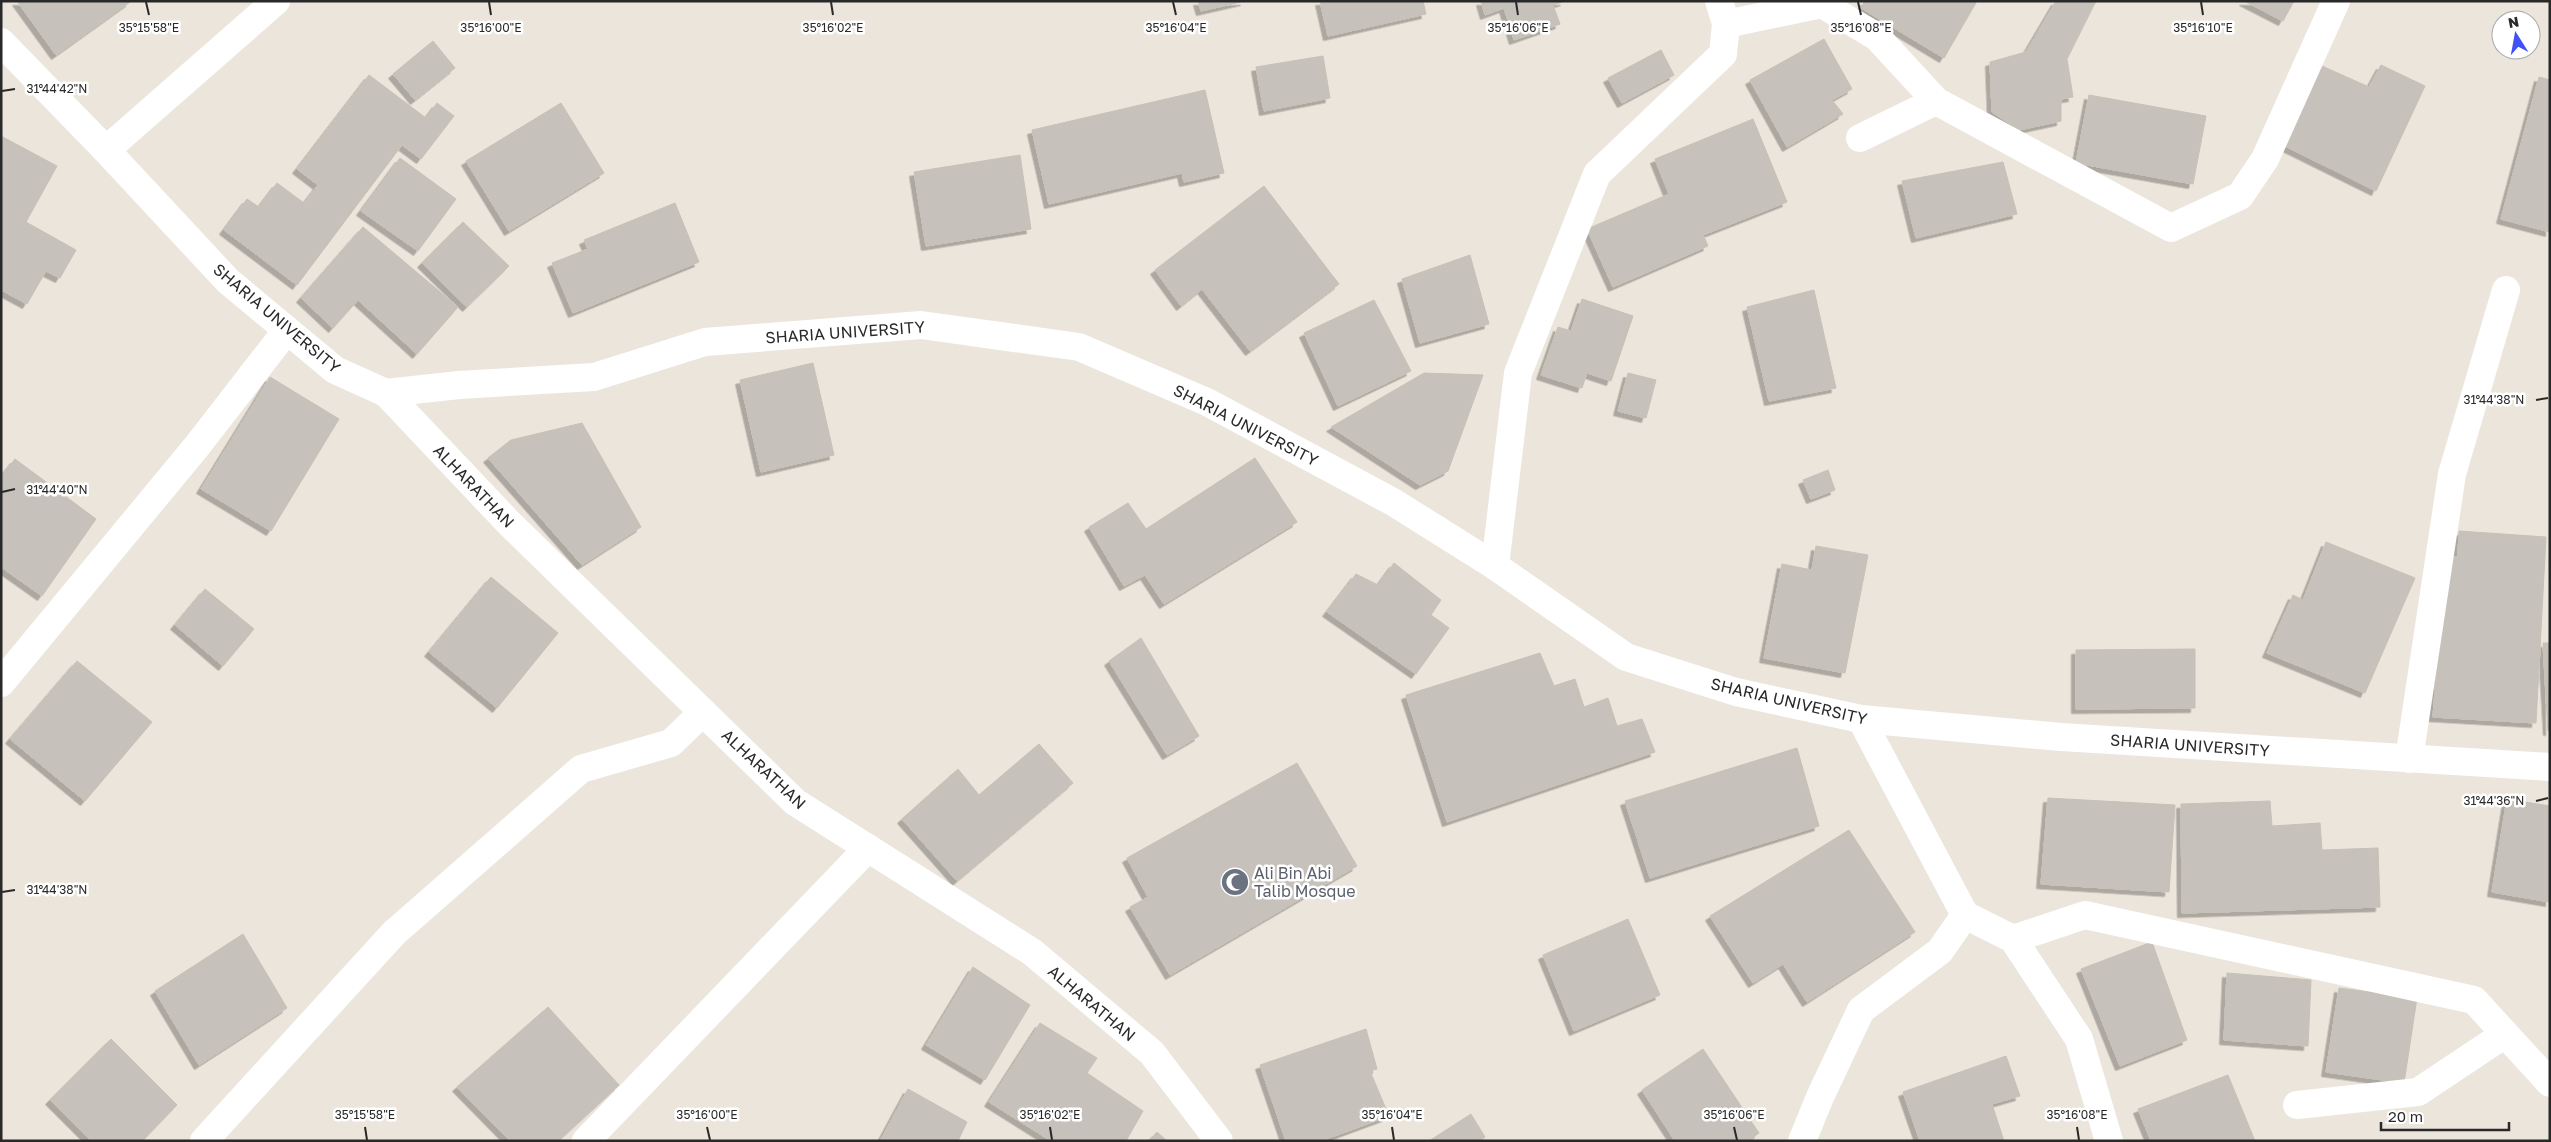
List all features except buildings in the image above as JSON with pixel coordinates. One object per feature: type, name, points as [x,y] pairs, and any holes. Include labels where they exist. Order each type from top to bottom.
[{"type":"street","points":[[106,150],[276,1]]},
{"type":"street","points":[[1495,566],[1518,374],[1597,174],[1723,54],[1723,13],[1823,3],[1877,37],[1936,101],[2172,228],[2240,196],[2265,159],[2336,1]]},
{"type":"street","name":"SHARIA UNIVERSITY","points":[[1,42],[106,150],[228,281],[336,370],[386,393],[459,385],[594,377],[705,342],[921,325],[1079,347],[1207,402],[1393,502],[1495,566],[1626,657],[1736,692],[1861,719],[2061,737],[2550,767]]},
{"type":"street","points":[[1860,138],[1936,101]]},
{"type":"street","points":[[2409,759],[2452,474],[2506,290]]},
{"type":"street","points":[[1,683],[197,446],[287,330]]},
{"type":"street","name":"ALHARATHAN","points":[[386,393],[508,522],[795,802],[1039,958],[1152,1053],[1219,1141]]},
{"type":"street","points":[[204,1141],[394,933],[581,769],[671,743],[702,712]]},
{"type":"street","points":[[1861,719],[1965,915],[2013,939],[2079,1039],[2109,1141]]},
{"type":"street","points":[[586,1141],[868,848]]},
{"type":"street","points":[[1802,1141],[1820,1097],[1861,1010],[1940,951],[1965,915]]},
{"type":"street","points":[[2013,939],[2085,915],[2474,1000],[2550,1083]]},
{"type":"street","points":[[2297,1105],[2418,1092],[2506,1034]]},
{"type":"place","name":"Ali Bin Abi Talib Mosque","points":[[1235,882]]}]
